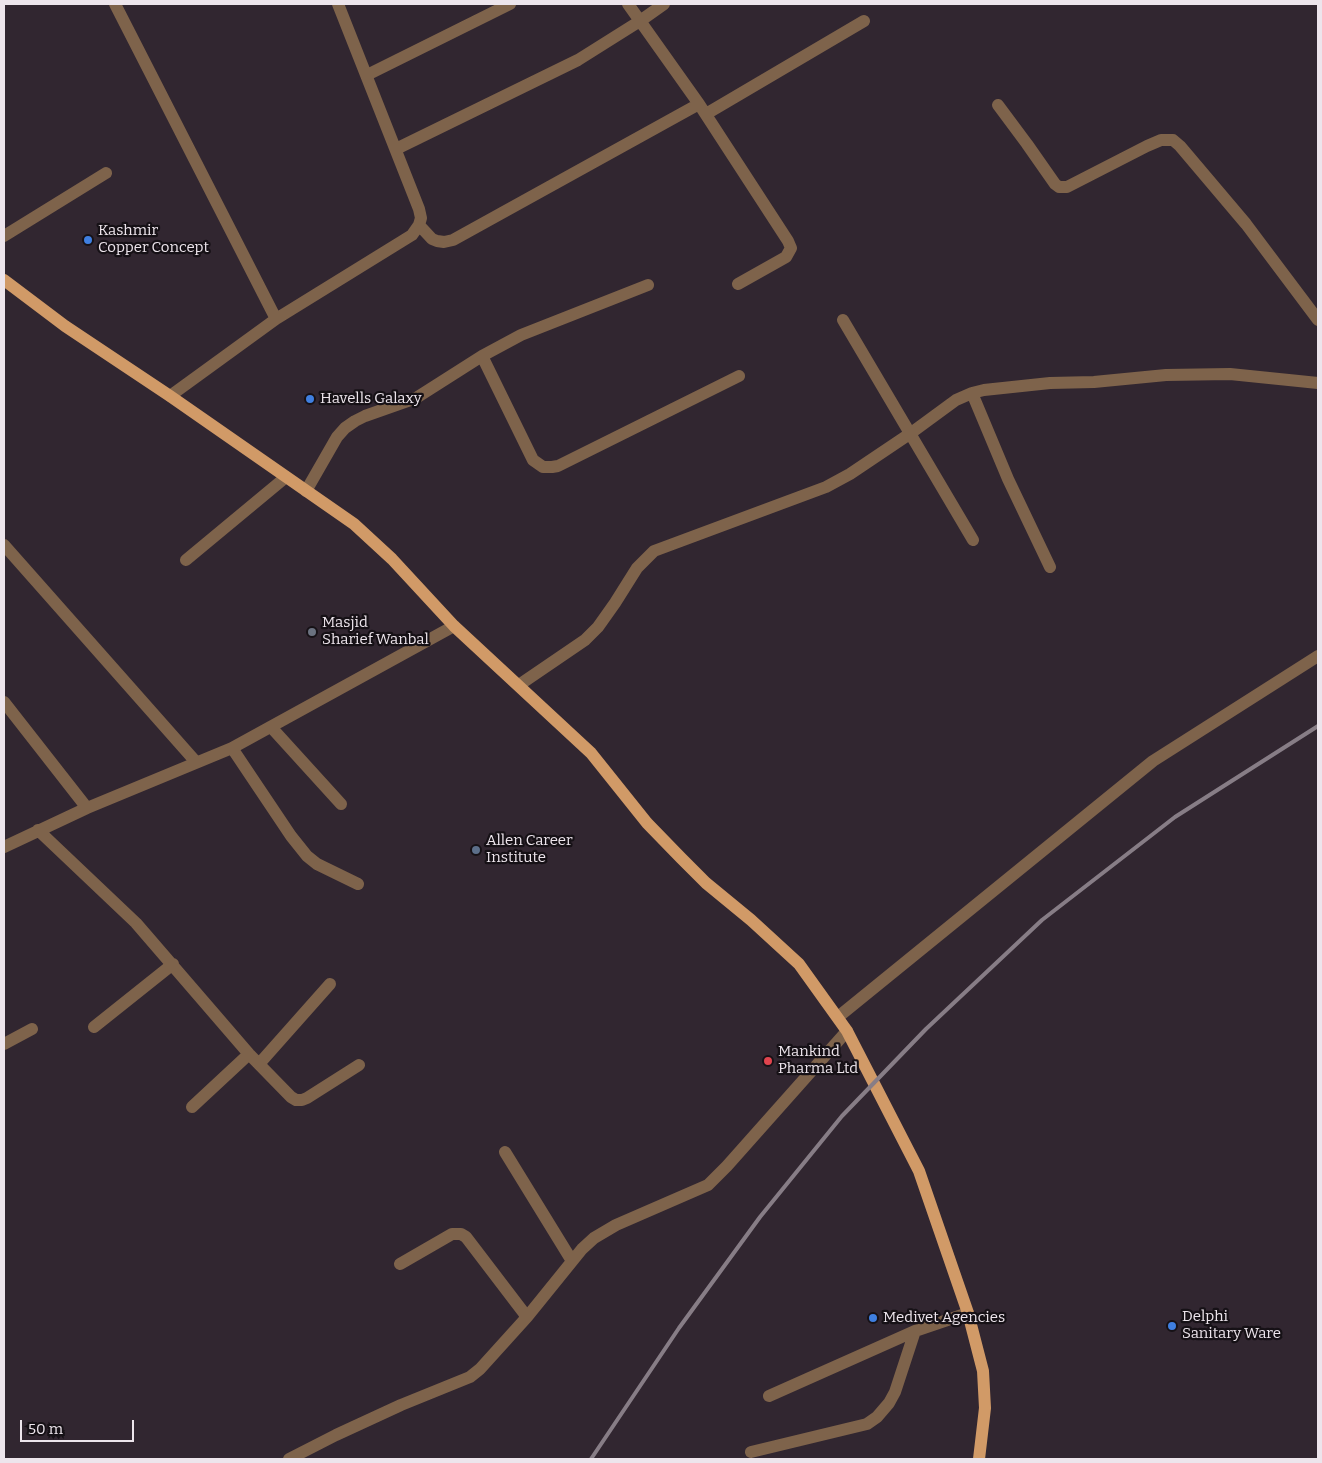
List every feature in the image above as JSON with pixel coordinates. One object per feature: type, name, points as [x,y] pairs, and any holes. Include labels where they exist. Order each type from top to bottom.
[{"type":"main road","points":[[4,280],[65,326],[170,396],[361,530],[392,559],[454,626],[591,753],[647,823],[706,883],[752,920],[799,964],[847,1031],[918,1171],[968,1313],[983,1371],[985,1408],[979,1459]]},
{"type":"street","points":[[115,4],[276,319]]},
{"type":"street","points":[[367,75],[510,4]]},
{"type":"street","points":[[628,4],[702,109],[791,248],[786,257],[738,284]]},
{"type":"street","points":[[396,149],[578,60],[664,4]]},
{"type":"street","points":[[170,396],[276,319],[412,235],[420,226],[419,209],[340,5]]},
{"type":"street","points":[[420,226],[437,241],[453,240],[864,21]]},
{"type":"street","points":[[998,105],[1028,144],[1054,184],[1060,187],[1067,187],[1161,140],[1173,140],[1246,224],[1318,320]]},
{"type":"street","points":[[4,236],[106,173]]},
{"type":"street","points":[[306,491],[337,437],[345,428],[365,416],[416,398],[482,356],[521,335],[648,284]]},
{"type":"street","points":[[843,320],[973,540]]},
{"type":"street","points":[[482,356],[533,460],[543,467],[552,468],[739,376]]},
{"type":"street","points":[[519,685],[585,640],[598,627],[637,568],[654,551],[826,487],[850,474],[956,400],[972,393],[1050,383],[1094,382],[1166,375],[1230,374],[1318,383]]},
{"type":"street","points":[[972,393],[1008,479],[1050,567]]},
{"type":"street","points":[[186,560],[286,477]]},
{"type":"street","points":[[4,545],[196,762]]},
{"type":"street","points":[[4,847],[87,808],[232,748],[454,626]]},
{"type":"street","points":[[838,1017],[1153,761],[1318,656]]},
{"type":"street","points":[[4,702],[87,808]]},
{"type":"street","points":[[271,727],[341,804]]},
{"type":"street","points":[[232,748],[290,836],[307,856],[318,864],[358,884]]},
{"type":"street","points":[[38,830],[136,923],[249,1054],[291,1097],[296,1100],[302,1100],[359,1065]]},
{"type":"street","points":[[94,1027],[173,964]]},
{"type":"street","points":[[259,1064],[330,984]]},
{"type":"street","points":[[4,1044],[32,1029]]},
{"type":"street","points":[[289,1459],[402,1405],[470,1377],[480,1369],[527,1317],[572,1261],[594,1238],[616,1224],[708,1185],[847,1031]]},
{"type":"street","points":[[192,1107],[249,1054]]},
{"type":"street","points":[[505,1152],[572,1261]]},
{"type":"street","points":[[400,1264],[452,1234],[461,1234],[466,1237],[527,1317]]},
{"type":"street","points":[[769,1396],[915,1331],[968,1313]]},
{"type":"street","points":[[751,1452],[774,1453],[867,1424],[877,1417],[889,1403],[894,1392],[915,1331]]},
{"type":"railway","points":[[591,1459],[679,1328],[760,1217],[842,1116],[926,1029],[1042,920],[1175,817],[1318,726]]},
{"type":"place","name":"Kashmir Copper Concept","points":[[88,240]]},
{"type":"place","name":"Havells Galaxy","points":[[310,399]]},
{"type":"place","name":"Masjid Sharief Wanbal","points":[[312,632]]},
{"type":"place","name":"Allen Career Institute","points":[[476,850]]},
{"type":"place","name":"Mankind Pharma Ltd","points":[[768,1061]]},
{"type":"place","name":"Medivet Agencies","points":[[873,1318]]},
{"type":"place","name":"Delphi Sanitary Ware","points":[[1172,1326]]}]
